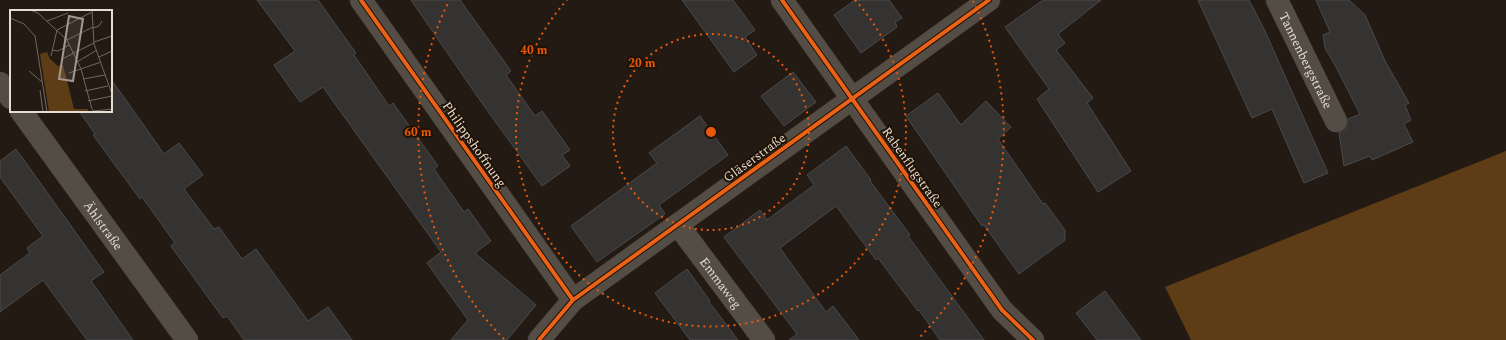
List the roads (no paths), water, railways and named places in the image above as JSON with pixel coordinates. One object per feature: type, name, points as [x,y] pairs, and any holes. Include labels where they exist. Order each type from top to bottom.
[{"type":"street","name":"Philippshoffnung","points":[[361,0],[573,300]]},
{"type":"street","name":"Rabenflugstraße","points":[[782,0],[1002,310],[1033,340]]},
{"type":"street","name":"Gläserstraße","points":[[539,340],[573,300],[989,0]]},
{"type":"street","name":"Tannenbergstraße","points":[[1277,0],[1336,121]]},
{"type":"street","points":[[0,83],[10,97]]},
{"type":"street","name":"Ählstraße","points":[[22,112],[187,340]]},
{"type":"street","name":"Emmaweg","points":[[678,225],[764,340]]}]
